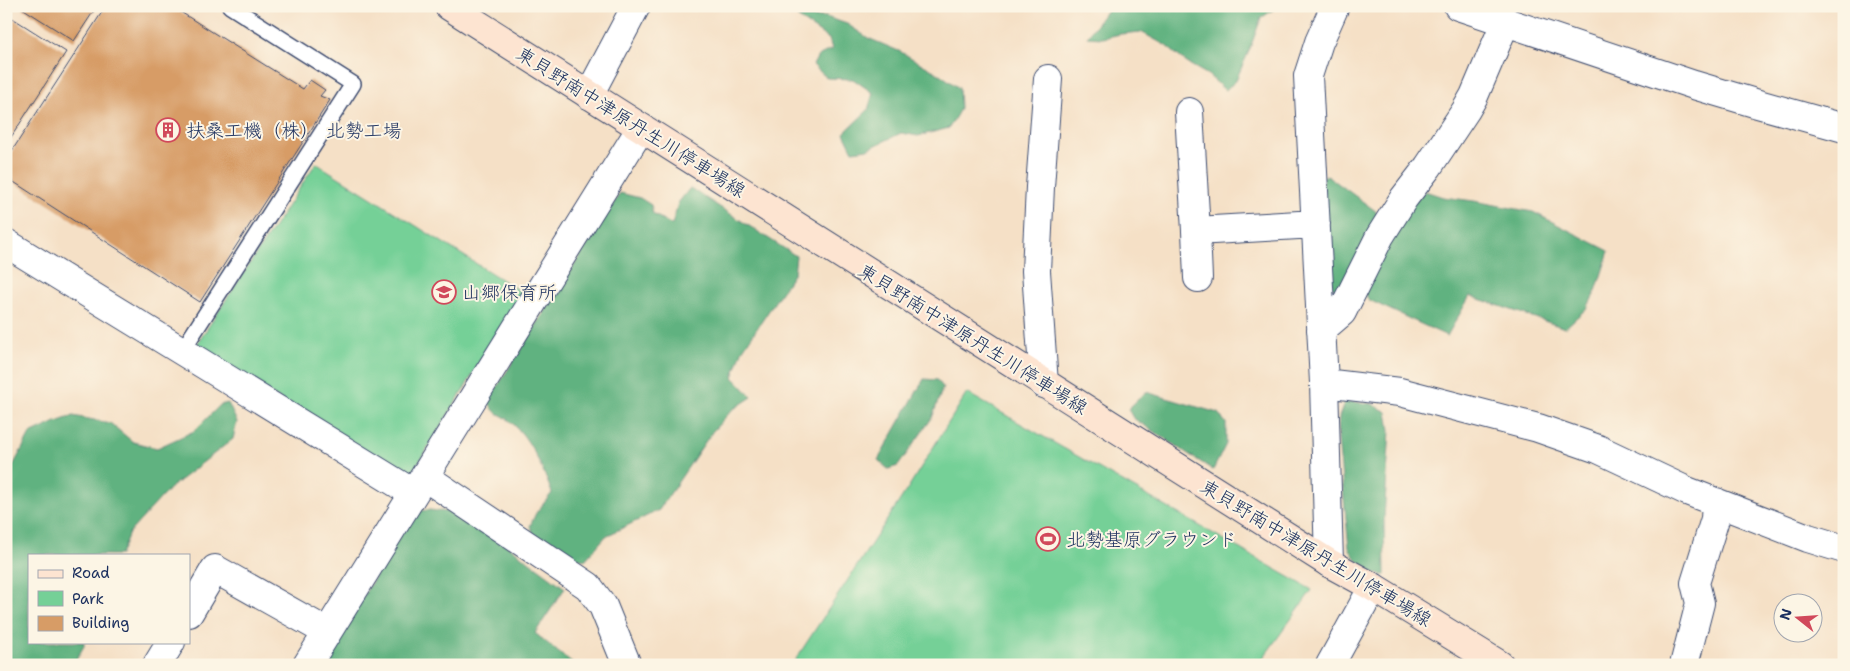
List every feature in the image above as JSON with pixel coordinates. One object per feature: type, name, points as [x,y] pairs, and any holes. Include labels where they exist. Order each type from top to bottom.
[{"type":"main road","name":"東貝野南中津原丹生川停車場線","points":[[450,6],[1329,563],[1373,587],[1500,665]]},
{"type":"street","points":[[589,95],[636,6]]},
{"type":"street","points":[[1329,563],[1324,383],[1308,76],[1318,42],[1335,6]]},
{"type":"street","points":[[1458,6],[1694,85],[1844,128]]},
{"type":"street","points":[[1321,330],[1342,312],[1385,228],[1466,110],[1474,96],[1506,21]]},
{"type":"street","points":[[1044,384],[1036,270],[1048,79]]},
{"type":"street","points":[[1189,112],[1198,278]]},
{"type":"street","points":[[307,665],[641,128]]},
{"type":"street","points":[[1196,231],[1316,224]]},
{"type":"street","points":[[6,243],[182,351],[419,485],[588,586],[604,606],[627,665]]},
{"type":"street","points":[[1324,383],[1400,392],[1538,428],[1598,449],[1687,492],[1808,538],[1844,549]]},
{"type":"street","points":[[1684,665],[1700,603],[1695,583],[1715,519],[1716,502]]},
{"type":"street","points":[[190,611],[216,569],[327,632]]},
{"type":"street","points":[[1330,665],[1373,587]]},
{"type":"street","points":[[157,665],[170,644]]},
{"type":"lane","points":[[182,351],[353,84],[230,6]]},
{"type":"green space","points":[[1110,6],[1279,6],[1261,18],[1235,82],[1225,90],[1208,75],[1187,63],[1165,45],[1141,32],[1103,38],[1087,37]]},
{"type":"green space","points":[[797,17],[826,17],[847,24],[868,38],[901,52],[941,75],[959,88],[960,109],[949,128],[918,136],[901,133],[868,149],[853,151],[844,133],[868,110],[873,93],[853,79],[827,78],[813,65],[818,56],[832,49],[829,39]]},
{"type":"green space","points":[[316,163],[523,293],[414,470],[400,474],[195,347]]},
{"type":"green space","points":[[1328,176],[1377,212],[1380,217],[1338,291],[1331,286],[1322,177]]},
{"type":"green space","points":[[690,188],[796,256],[794,273],[742,351],[733,377],[752,397],[732,410],[712,432],[659,510],[606,536],[585,560],[565,557],[535,537],[530,526],[536,513],[552,493],[540,464],[524,436],[510,421],[496,412],[488,401],[620,193],[640,198],[651,205],[653,214],[672,225],[678,203]]},
{"type":"green space","points":[[1425,191],[1443,197],[1533,212],[1609,251],[1596,291],[1587,308],[1565,328],[1470,296],[1447,336],[1369,300],[1362,289],[1405,208]]},
{"type":"green space","points":[[924,379],[937,380],[943,387],[932,418],[898,466],[888,469],[878,460]]},
{"type":"green space","points":[[1146,392],[1218,413],[1226,423],[1226,444],[1213,470],[1133,418],[1128,409]]},
{"type":"green space","name":"北勢基原グラウンド","points":[[967,393],[1312,590],[1258,665],[792,665],[908,488]]},
{"type":"green space","points":[[1345,401],[1372,404],[1387,412],[1390,430],[1384,518],[1385,575],[1379,575],[1364,567],[1349,548],[1338,439],[1339,417]]},
{"type":"green space","points":[[228,403],[237,422],[233,439],[170,488],[129,533],[120,554],[28,554],[28,644],[84,644],[84,646],[73,665],[6,665],[6,479],[30,434],[73,416],[110,423],[133,442],[157,448],[194,431],[220,405]]},
{"type":"green space","points":[[415,511],[449,512],[481,526],[565,588],[535,633],[574,665],[321,665]]},
{"type":"building","points":[[19,6],[97,6],[74,41]]},
{"type":"building","name":"扶桑工機（株） 北勢工場","points":[[106,6],[171,6],[303,89],[310,80],[325,90],[320,96],[330,100],[200,302],[6,177],[6,160]]},
{"type":"building","points":[[6,14],[66,52],[6,145]]},
{"type":"place","name":"扶桑工機（株） 北勢工場","points":[[168,130]]},
{"type":"place","name":"山郷保育所","points":[[444,292]]},
{"type":"place","name":"北勢基原グラウンド","points":[[1048,539]]}]
